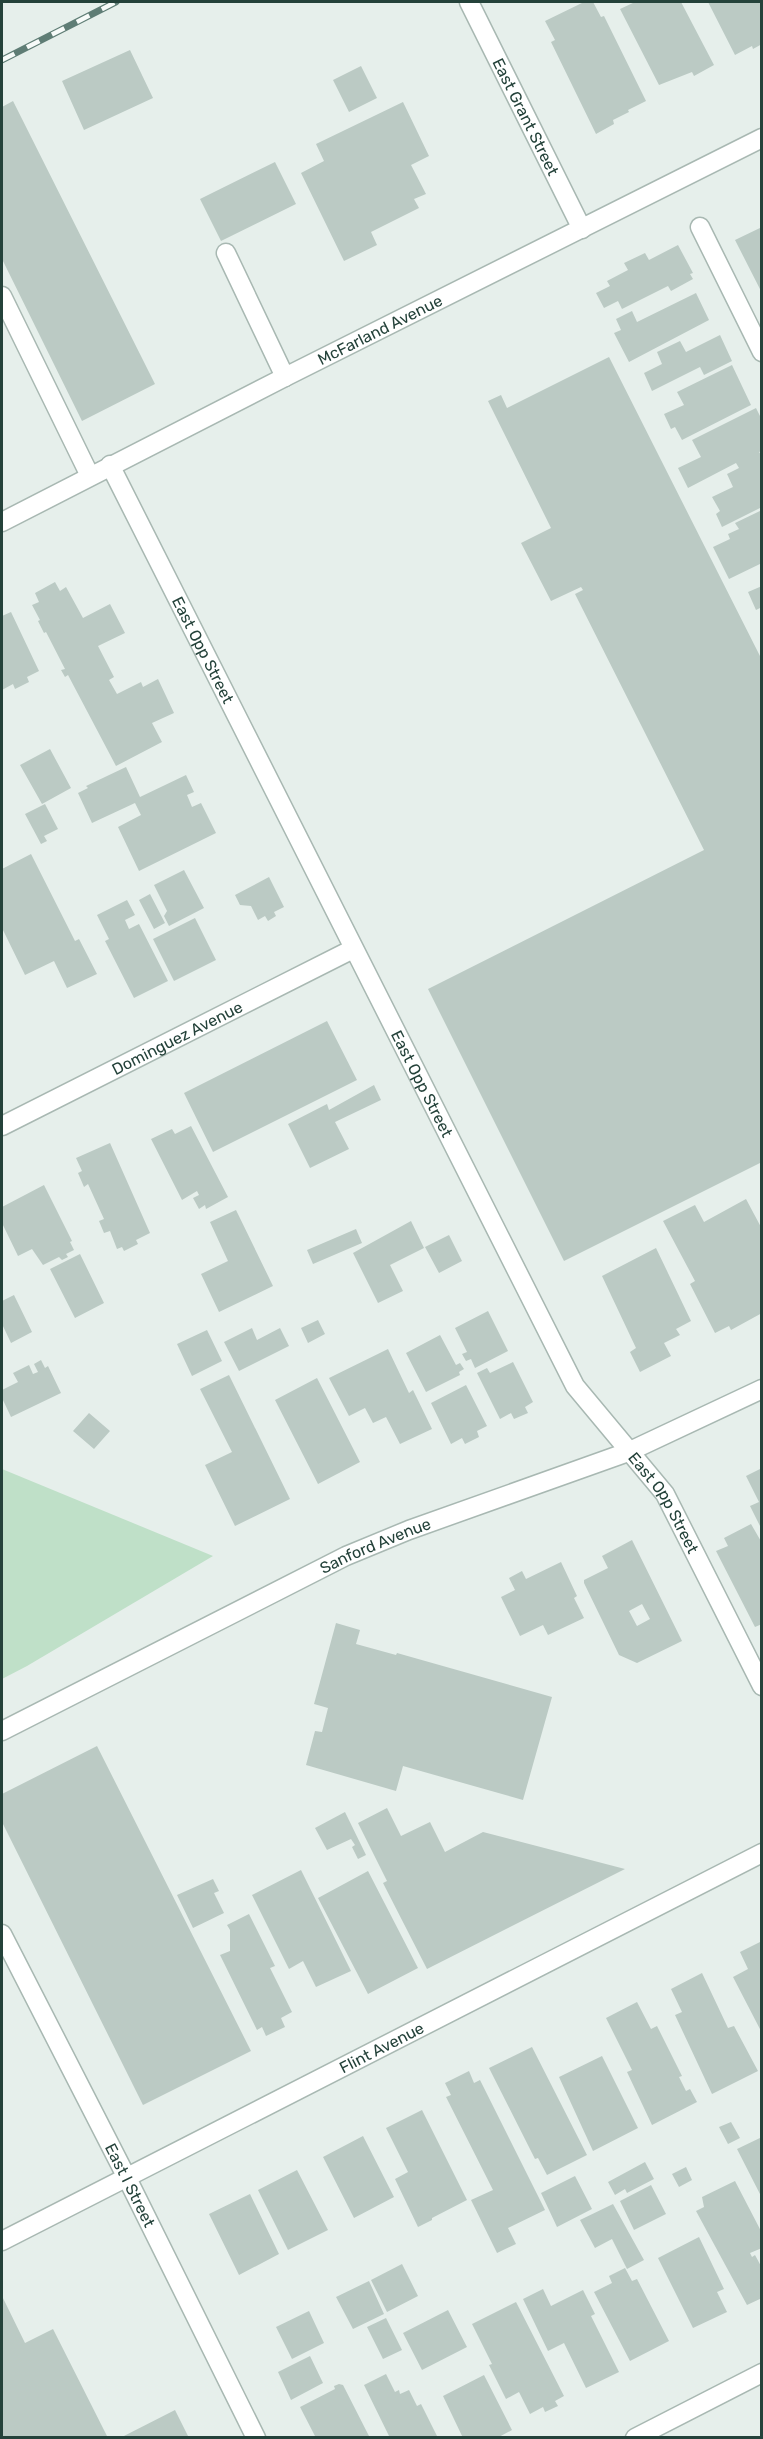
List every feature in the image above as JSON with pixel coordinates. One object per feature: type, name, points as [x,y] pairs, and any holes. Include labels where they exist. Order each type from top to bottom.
[{"type":"street","name":"East Grant Street","points":[[469,2],[582,229]]},
{"type":"street","name":"McFarland Avenue","points":[[2,522],[285,376],[762,138]]},
{"type":"street","points":[[700,227],[762,352]]},
{"type":"street","points":[[226,253],[285,376]]},
{"type":"street","points":[[2,296],[90,476]]},
{"type":"street","name":"East Opp Street","points":[[110,465],[575,1386],[665,1494],[762,1686]]},
{"type":"street","name":"Dominguez Avenue","points":[[2,1126],[353,949]]},
{"type":"street","name":"Sanford Avenue","points":[[2,1731],[346,1556],[409,1530],[628,1452],[762,1389]]},
{"type":"street","name":"Flint Avenue","points":[[2,2241],[762,1853]]},
{"type":"street","name":"East I Street","points":[[2,1934],[126,2176],[256,2438]]},
{"type":"street","points":[[635,2438],[762,2373]]},
{"type":"green space","points":[[2,1469],[213,1556],[2,1679]]},
{"type":"building","points":[[584,2],[593,2],[601,17],[604,16],[646,101],[628,110],[629,112],[613,120],[614,124],[596,134],[551,42],[555,40],[545,21]]},
{"type":"building","points":[[635,2],[681,2],[714,65],[694,76],[692,72],[659,85],[620,9]]},
{"type":"building","points":[[708,2],[762,2],[762,44],[753,49],[752,46],[735,55]]},
{"type":"building","points":[[130,50],[153,98],[84,130],[62,81]]},
{"type":"building","points":[[361,66],[377,98],[349,112],[333,80]]},
{"type":"building","points":[[13,101],[155,384],[82,421],[2,259],[2,107]]},
{"type":"building","points":[[403,102],[429,156],[411,165],[426,194],[414,199],[419,208],[371,232],[377,245],[344,261],[301,173],[324,161],[316,144]]},
{"type":"building","points":[[275,162],[296,204],[221,241],[200,199]]},
{"type":"building","points":[[762,227],[762,293],[735,240]]},
{"type":"building","points":[[678,245],[693,273],[690,274],[693,279],[671,291],[668,286],[622,309],[618,301],[604,308],[596,293],[610,286],[607,281],[628,270],[624,263],[645,253],[649,260]]},
{"type":"building","points":[[696,293],[709,320],[629,362],[614,333],[621,330],[616,319],[632,311],[637,322]]},
{"type":"building","points":[[720,335],[732,361],[704,375],[700,367],[652,391],[644,373],[662,364],[657,352],[680,341],[686,352]]},
{"type":"building","points":[[609,357],[762,660],[762,1162],[564,1261],[428,989],[704,850],[575,594],[583,590],[581,587],[551,601],[521,543],[551,528],[488,401],[501,395],[507,408]]},
{"type":"building","points":[[732,365],[751,405],[682,440],[675,427],[671,429],[664,414],[684,405],[677,392]]},
{"type":"building","points":[[756,408],[762,420],[762,451],[759,452],[762,456],[762,507],[722,527],[716,514],[720,511],[712,497],[733,487],[727,474],[739,468],[736,463],[688,488],[678,468],[701,457],[692,440]]},
{"type":"building","points":[[762,510],[762,563],[729,579],[713,547],[730,539],[728,534],[739,529],[735,523]]},
{"type":"building","points":[[55,582],[60,591],[66,587],[83,618],[110,604],[125,633],[98,646],[114,677],[109,680],[117,694],[141,682],[143,687],[158,679],[174,713],[152,723],[162,742],[116,766],[68,675],[65,677],[61,670],[65,669],[46,632],[44,633],[32,605],[39,602],[35,593]]},
{"type":"building","points":[[762,586],[762,607],[756,610],[748,592]]},
{"type":"building","points":[[11,612],[39,671],[27,677],[29,682],[15,689],[13,684],[2,690],[2,616]]},
{"type":"building","points":[[50,749],[71,788],[42,804],[20,765]]},
{"type":"building","points":[[126,767],[140,797],[186,775],[194,792],[187,795],[192,807],[201,803],[216,833],[139,871],[118,827],[141,815],[135,803],[92,823],[78,793],[88,788],[86,786]]},
{"type":"building","points":[[45,804],[58,829],[44,836],[47,841],[41,844],[25,814]]},
{"type":"building","points":[[31,854],[75,941],[79,939],[97,974],[67,988],[54,961],[25,975],[2,928],[2,869]]},
{"type":"building","points":[[184,870],[204,908],[169,926],[164,916],[167,911],[154,885]]},
{"type":"building","points":[[269,877],[284,907],[274,912],[276,916],[268,921],[265,916],[258,920],[251,906],[240,905],[235,895]]},
{"type":"building","points":[[150,894],[165,923],[154,929],[139,900]]},
{"type":"building","points":[[127,900],[135,915],[125,920],[129,929],[139,924],[168,981],[134,998],[105,941],[109,939],[97,915]]},
{"type":"building","points":[[195,918],[216,960],[174,981],[153,939]]},
{"type":"building","points":[[327,1021],[357,1080],[213,1152],[184,1093]]},
{"type":"building","points":[[374,1085],[381,1100],[335,1122],[349,1149],[310,1168],[288,1124],[327,1104],[329,1110]]},
{"type":"building","points":[[191,1126],[228,1197],[206,1209],[205,1205],[199,1209],[193,1198],[199,1195],[197,1191],[182,1200],[151,1139],[172,1129],[175,1134]]},
{"type":"building","points":[[110,1143],[150,1233],[136,1240],[138,1244],[124,1251],[122,1247],[117,1249],[110,1231],[104,1233],[99,1221],[104,1219],[88,1184],[84,1187],[78,1173],[82,1171],[76,1158]]},
{"type":"building","points":[[44,1185],[72,1241],[70,1242],[74,1250],[66,1254],[68,1257],[62,1260],[59,1257],[43,1265],[32,1249],[18,1256],[2,1223],[2,1207]]},
{"type":"building","points":[[746,1199],[762,1229],[762,1313],[731,1330],[729,1326],[715,1333],[690,1284],[695,1281],[663,1221],[695,1205],[704,1222]]},
{"type":"building","points":[[236,1210],[273,1286],[219,1312],[201,1274],[228,1261],[210,1222]]},
{"type":"building","points":[[411,1221],[424,1248],[390,1265],[403,1291],[378,1303],[353,1253]]},
{"type":"building","points":[[356,1229],[362,1243],[313,1264],[307,1250]]},
{"type":"building","points":[[449,1235],[462,1261],[439,1273],[425,1247]]},
{"type":"building","points":[[656,1248],[691,1321],[676,1329],[680,1335],[664,1343],[671,1356],[640,1372],[630,1352],[636,1348],[602,1276]]},
{"type":"building","points":[[80,1254],[104,1303],[75,1318],[50,1269]]},
{"type":"building","points":[[14,1295],[32,1332],[11,1343],[2,1324],[2,1301]]},
{"type":"building","points":[[488,1311],[508,1351],[475,1368],[471,1359],[466,1361],[462,1354],[467,1352],[455,1328]]},
{"type":"building","points":[[318,1320],[325,1334],[308,1343],[301,1328]]},
{"type":"building","points":[[252,1328],[257,1340],[280,1328],[289,1346],[239,1371],[224,1342]]},
{"type":"building","points":[[207,1330],[222,1361],[192,1376],[177,1344]]},
{"type":"building","points":[[440,1335],[456,1365],[460,1363],[464,1369],[459,1372],[460,1375],[426,1392],[406,1353]]},
{"type":"building","points":[[388,1349],[409,1393],[413,1390],[432,1429],[400,1444],[386,1417],[373,1423],[365,1408],[349,1416],[329,1378]]},
{"type":"building","points":[[41,1360],[45,1368],[48,1366],[61,1393],[11,1417],[2,1398],[2,1390],[18,1382],[13,1373],[29,1365],[33,1374],[38,1372],[34,1364]]},
{"type":"building","points":[[513,1362],[533,1402],[525,1407],[528,1413],[514,1419],[511,1413],[500,1419],[477,1373],[487,1368],[490,1373]]},
{"type":"building","points":[[229,1375],[290,1499],[235,1526],[205,1465],[232,1452],[200,1389]]},
{"type":"building","points":[[317,1378],[360,1462],[318,1484],[275,1400]]},
{"type":"building","points":[[466,1385],[487,1426],[477,1431],[479,1437],[465,1444],[462,1438],[451,1444],[431,1403]]},
{"type":"building","points":[[89,1413],[110,1431],[94,1449],[73,1431]]},
{"type":"building","points":[[762,1468],[762,1530],[750,1506],[759,1502],[746,1476]]},
{"type":"building","points":[[751,1524],[762,1543],[762,1624],[755,1627],[716,1551],[728,1546],[724,1538]]},
{"type":"building","points":[[632,1540],[682,1641],[637,1663],[619,1655],[584,1583],[584,1580],[608,1568],[602,1556]],"holes":[[[642,1604],[650,1619],[637,1626],[629,1611]]]},
{"type":"building","points":[[561,1562],[577,1596],[574,1598],[584,1618],[548,1635],[543,1625],[520,1636],[501,1597],[515,1590],[509,1578],[522,1571],[526,1579]]},
{"type":"building","points":[[336,1623],[360,1630],[356,1644],[396,1655],[397,1653],[552,1697],[523,1800],[403,1766],[396,1791],[306,1765],[315,1731],[322,1732],[328,1708],[314,1704]]},
{"type":"building","points":[[97,1746],[251,2051],[143,2105],[2,1822],[2,1794]]},
{"type":"building","points":[[387,1808],[401,1836],[430,1822],[445,1852],[483,1832],[625,1869],[427,1969],[383,1883],[387,1881],[358,1823]]},
{"type":"building","points":[[345,1812],[366,1855],[358,1859],[351,1839],[327,1850],[315,1828]]},
{"type":"building","points":[[301,1870],[351,1971],[316,1987],[303,1961],[289,1969],[252,1895]]},
{"type":"building","points":[[368,1871],[418,1968],[368,1994],[318,1898]]},
{"type":"building","points":[[213,1879],[219,1891],[214,1893],[224,1913],[193,1928],[177,1895]]},
{"type":"building","points":[[249,1914],[275,1966],[270,1968],[292,2012],[281,2018],[285,2027],[266,2036],[262,2027],[257,2030],[220,1955],[230,1951],[230,1930],[227,1925]]},
{"type":"building","points":[[762,1941],[762,2033],[733,1977],[748,1969],[740,1952]]},
{"type":"building","points":[[702,1973],[728,2028],[734,2026],[758,2071],[712,2094],[675,2015],[682,2012],[671,1989]]},
{"type":"building","points":[[637,2002],[651,2029],[657,2026],[682,2076],[679,2077],[686,2091],[690,2089],[697,2102],[652,2125],[627,2072],[632,2070],[606,2018]]},
{"type":"building","points":[[532,2047],[587,2155],[547,2175],[538,2158],[535,2159],[489,2068]]},
{"type":"building","points":[[602,2056],[638,2128],[593,2151],[559,2077]]},
{"type":"building","points":[[469,2071],[474,2083],[480,2080],[545,2210],[508,2228],[516,2244],[497,2253],[471,2200],[493,2190],[446,2097],[451,2095],[445,2083]]},
{"type":"building","points":[[422,2110],[467,2200],[418,2227],[395,2179],[408,2172],[386,2128]]},
{"type":"building","points":[[731,2122],[740,2138],[728,2144],[719,2127]]},
{"type":"building","points":[[363,2136],[394,2197],[354,2218],[323,2157]]},
{"type":"building","points":[[762,2137],[762,2198],[737,2149]]},
{"type":"building","points":[[645,2162],[654,2179],[627,2193],[625,2189],[615,2195],[608,2182]]},
{"type":"building","points":[[686,2167],[692,2180],[679,2187],[672,2174]]},
{"type":"building","points":[[297,2170],[328,2230],[288,2250],[258,2190]]},
{"type":"building","points":[[575,2176],[592,2209],[557,2227],[541,2193]]},
{"type":"building","points":[[735,2181],[762,2233],[762,2248],[750,2253],[752,2257],[755,2255],[762,2268],[762,2298],[747,2305],[696,2211],[704,2207],[702,2197]]},
{"type":"building","points":[[651,2185],[666,2214],[634,2230],[620,2201]]},
{"type":"building","points":[[250,2194],[279,2254],[239,2275],[209,2214]]},
{"type":"building","points":[[613,2204],[644,2260],[627,2269],[612,2239],[595,2248],[580,2220]]},
{"type":"building","points":[[699,2237],[724,2289],[717,2292],[727,2312],[693,2328],[658,2258]]},
{"type":"building","points":[[402,2264],[418,2296],[387,2312],[371,2280]]},
{"type":"building","points":[[625,2268],[632,2281],[637,2279],[669,2341],[630,2361],[594,2292],[612,2283],[609,2276]]},
{"type":"building","points":[[369,2281],[384,2314],[353,2329],[336,2297]]},
{"type":"building","points":[[543,2289],[551,2306],[583,2290],[595,2314],[591,2316],[619,2372],[586,2388],[564,2343],[548,2351],[523,2299]]},
{"type":"building","points":[[2,2296],[25,2343],[53,2329],[108,2438],[2,2438]]},
{"type":"building","points":[[516,2302],[564,2396],[555,2401],[558,2406],[545,2412],[543,2407],[530,2414],[519,2392],[506,2399],[472,2324]]},
{"type":"building","points":[[448,2310],[467,2347],[422,2370],[403,2333]]},
{"type":"building","points":[[309,2311],[324,2343],[292,2359],[276,2327]]},
{"type":"building","points":[[386,2318],[402,2350],[383,2359],[367,2327]]},
{"type":"building","points":[[310,2356],[323,2383],[291,2400],[278,2372]]},
{"type":"building","points":[[386,2374],[395,2392],[399,2390],[400,2394],[409,2390],[417,2406],[421,2404],[438,2438],[390,2438],[364,2385]]},
{"type":"building","points":[[484,2375],[512,2430],[497,2438],[463,2438],[443,2396]]},
{"type":"building","points":[[343,2385],[370,2438],[316,2438],[300,2407],[335,2389],[334,2386]]},
{"type":"building","points":[[175,2410],[189,2438],[120,2438]]},
{"type":"railway","points":[[2,60],[116,2]]}]
